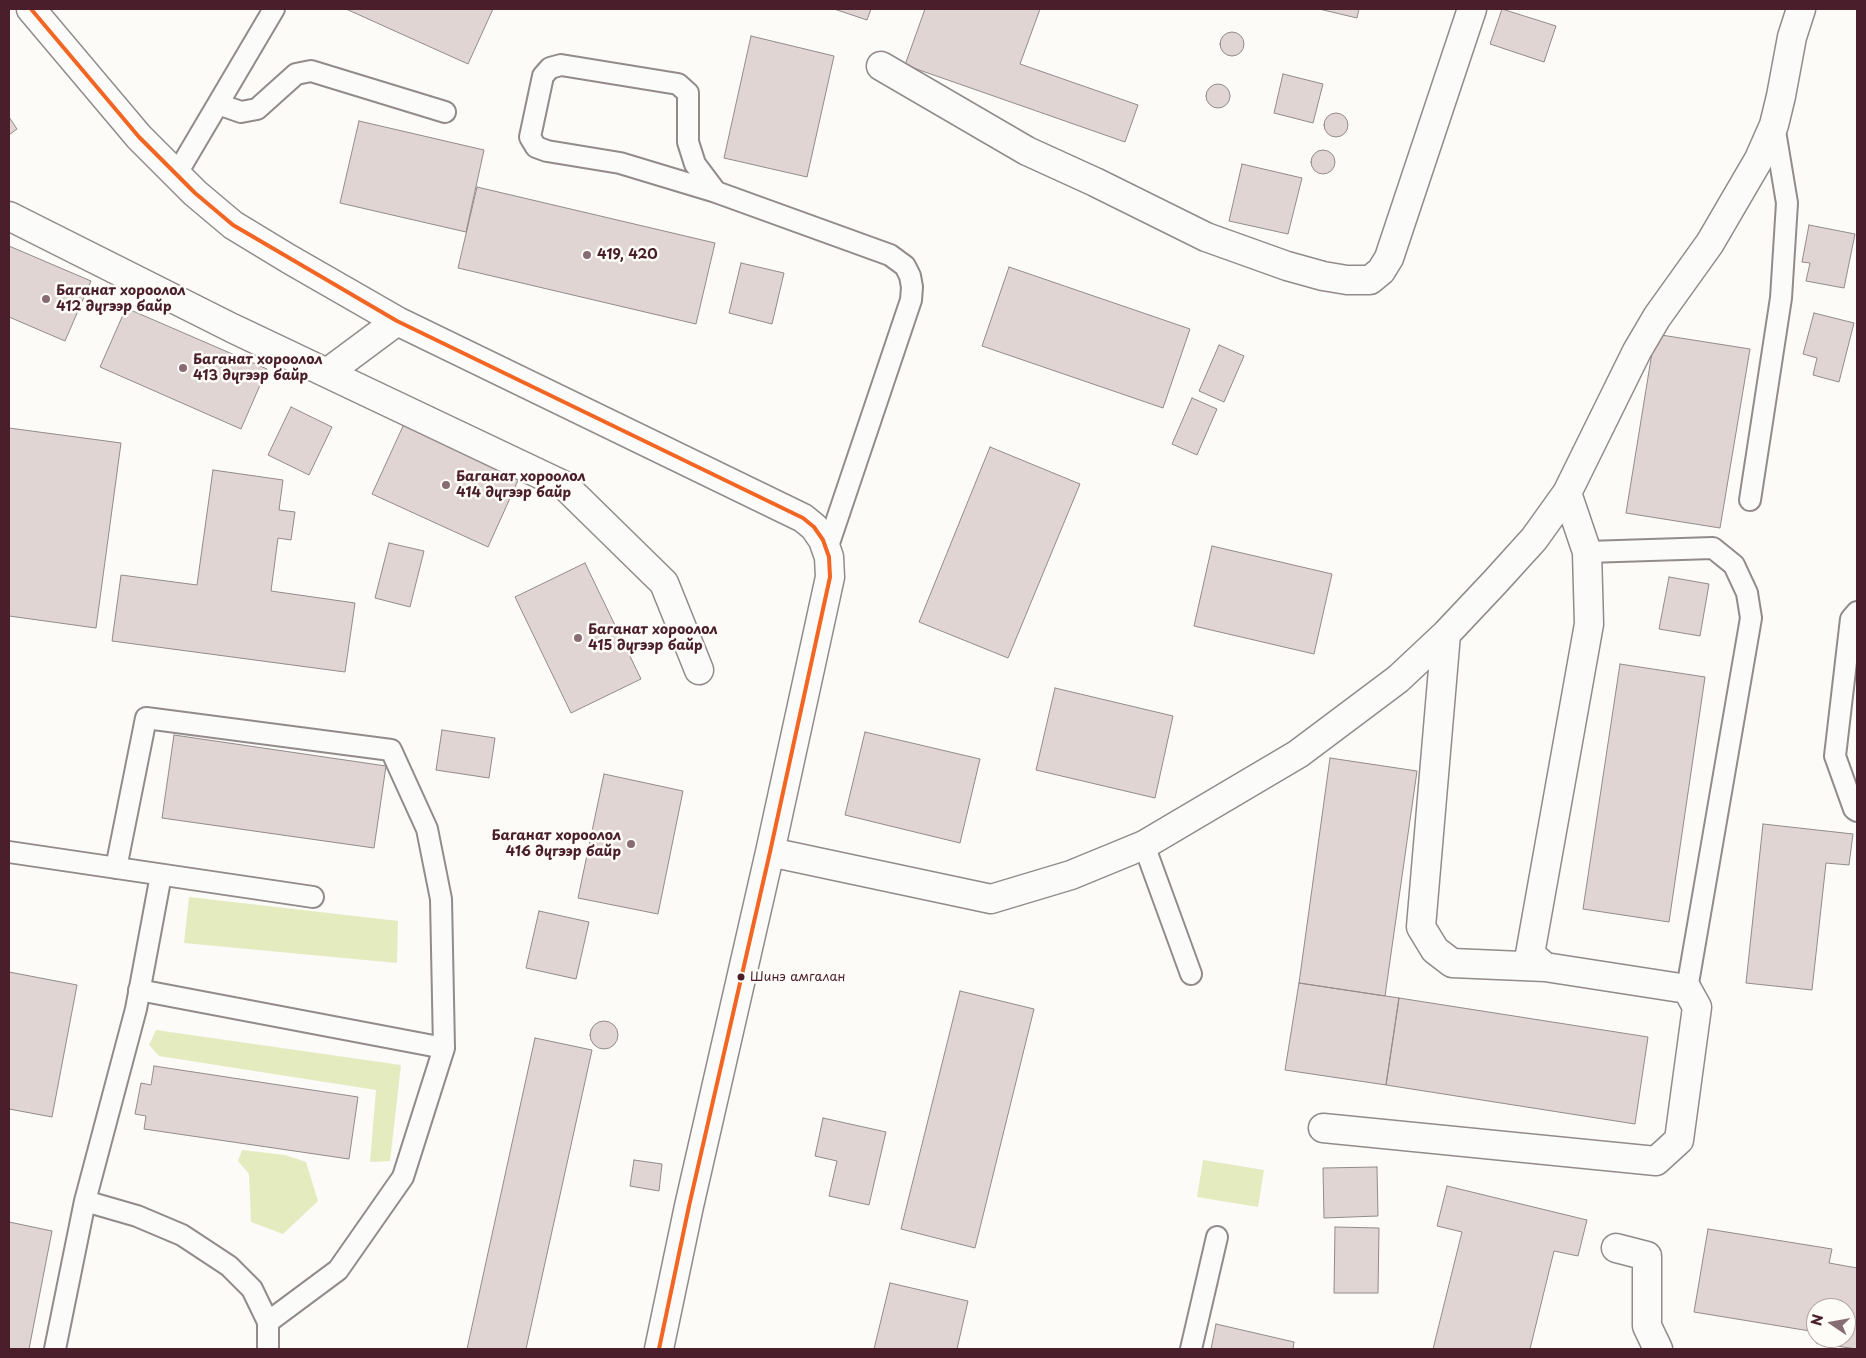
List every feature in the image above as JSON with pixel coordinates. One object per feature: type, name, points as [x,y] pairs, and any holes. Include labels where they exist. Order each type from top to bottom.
[{"type":"street","points":[[31,9],[139,137],[195,193],[233,225],[397,321],[803,518],[810,522],[818,532],[827,549],[830,577],[770,852],[689,1206],[659,1349]]},
{"type":"street","points":[[881,66],[1027,151],[1095,182],[1206,237],[1287,266],[1323,276],[1347,280],[1370,280],[1381,271],[1389,258],[1472,9]]},
{"type":"street","points":[[770,852],[991,900],[1071,874],[1144,845],[1298,754],[1398,679],[1446,634],[1534,539],[1567,493],[1642,342],[1657,317],[1710,243],[1759,159],[1774,125],[1782,96],[1792,37],[1801,9]]},
{"type":"street","points":[[9,216],[232,328],[565,486],[664,582],[699,670]]},
{"type":"street","points":[[327,373],[397,321]]},
{"type":"street","points":[[1545,967],[1530,954],[1589,624],[1587,552],[1567,493]]},
{"type":"street","points":[[1323,1128],[1656,1161],[1679,1140],[1697,1007],[1687,989],[1545,967],[1452,963],[1435,950],[1421,927],[1446,634]]},
{"type":"street","points":[[1616,1248],[1647,1256],[1647,1326],[1658,1349]]},
{"type":"lane","points":[[176,175],[274,9]]},
{"type":"lane","points":[[716,192],[695,164],[688,142],[688,94],[678,84],[560,65],[550,68],[543,76],[530,137],[536,147],[620,162],[716,192],[890,255],[905,266],[910,276],[912,287],[907,316],[827,549]]},
{"type":"lane","points":[[218,104],[241,112],[257,110],[296,74],[311,71],[444,112]]},
{"type":"lane","points":[[1750,500],[1781,298],[1787,203],[1774,125]]},
{"type":"lane","points":[[1587,552],[1713,548],[1734,566],[1748,593],[1751,618],[1687,989]]},
{"type":"lane","points":[[1857,612],[1851,619],[1835,756],[1854,808],[1857,811]]},
{"type":"lane","points":[[116,868],[146,718],[391,750],[427,829],[441,899],[444,1048],[403,1177],[338,1270],[268,1322]]},
{"type":"lane","points":[[1144,845],[1191,974]]},
{"type":"lane","points":[[9,852],[313,897]]},
{"type":"lane","points":[[56,1349],[85,1201],[136,1009],[161,875]]},
{"type":"lane","points":[[139,990],[444,1048]]},
{"type":"lane","points":[[85,1201],[137,1216],[160,1225],[182,1235],[229,1266],[252,1289],[268,1322],[268,1349]]},
{"type":"lane","points":[[1191,1349],[1217,1237]]},
{"type":"green space","points":[[189,897],[398,921],[397,963],[184,943]]},
{"type":"green space","points":[[156,1030],[401,1065],[390,1161],[370,1162],[376,1090],[159,1056],[149,1045]]},
{"type":"green space","points":[[242,1150],[285,1155],[306,1162],[318,1201],[283,1234],[251,1222],[249,1174],[238,1161]]},
{"type":"green space","points":[[1203,1160],[1264,1170],[1258,1207],[1197,1197]]},
{"type":"building","points":[[346,9],[493,9],[468,64]]},
{"type":"building","points":[[834,9],[871,9],[867,20]]},
{"type":"building","points":[[925,9],[1040,9],[1020,64],[1138,105],[1125,142],[905,65]]},
{"type":"building","points":[[1319,9],[1359,9],[1357,18]]},
{"type":"building","points":[[1502,9],[1556,26],[1544,62],[1490,44]]},
{"type":"building","points":[[1232,32],[1241,35],[1244,44],[1241,53],[1232,56],[1223,53],[1220,44],[1223,35]]},
{"type":"building","points":[[751,36],[834,56],[807,177],[724,158]]},
{"type":"building","points":[[1283,74],[1323,84],[1313,123],[1274,113]]},
{"type":"building","points":[[1218,84],[1227,87],[1230,96],[1227,105],[1218,108],[1209,105],[1206,96],[1209,87]]},
{"type":"building","points":[[1336,113],[1345,116],[1348,125],[1345,134],[1336,137],[1327,134],[1324,125],[1327,116]]},
{"type":"building","points":[[9,117],[17,129],[9,135]]},
{"type":"building","points":[[359,121],[484,150],[466,232],[340,203]]},
{"type":"building","points":[[1323,150],[1332,153],[1335,162],[1332,171],[1323,174],[1314,171],[1311,162],[1314,153]]},
{"type":"building","points":[[1242,164],[1302,178],[1288,234],[1229,221]]},
{"type":"building","name":"419, 420","points":[[477,187],[715,243],[696,324],[458,268]]},
{"type":"building","points":[[1809,225],[1855,234],[1844,288],[1806,281],[1810,263],[1802,262]]},
{"type":"building","name":"Баганат хороолол 412 дүгээр байр","points":[[9,246],[91,281],[65,341],[9,317]]},
{"type":"building","points":[[741,263],[784,273],[772,324],[729,313]]},
{"type":"building","points":[[1009,267],[1190,329],[1163,408],[982,346]]},
{"type":"building","name":"Баганат хороолол 413 дүгээр байр","points":[[126,308],[267,369],[241,429],[100,367]]},
{"type":"building","points":[[1814,313],[1854,323],[1839,382],[1813,375],[1817,358],[1803,354]]},
{"type":"building","points":[[1655,334],[1750,349],[1720,528],[1626,513]]},
{"type":"building","points":[[1219,345],[1244,356],[1224,402],[1199,391]]},
{"type":"building","points":[[1192,398],[1217,409],[1197,455],[1172,444]]},
{"type":"building","points":[[291,407],[332,427],[309,475],[268,455]]},
{"type":"building","name":"Баганат хороолол 414 дүгээр байр","points":[[404,424],[520,476],[488,547],[372,494]]},
{"type":"building","points":[[9,428],[121,443],[96,628],[9,616]]},
{"type":"building","points":[[990,447],[1080,484],[1008,658],[919,622]]},
{"type":"building","points":[[213,470],[283,480],[279,510],[295,512],[291,540],[278,538],[271,591],[355,603],[345,672],[112,641],[121,575],[197,585]]},
{"type":"building","points":[[389,543],[424,551],[410,607],[375,598]]},
{"type":"building","points":[[1212,546],[1332,574],[1314,654],[1194,626]]},
{"type":"building","name":"Баганат хороолол 415 дүгээр байр","points":[[585,563],[641,679],[571,713],[515,597]]},
{"type":"building","points":[[1669,577],[1709,584],[1700,636],[1659,629]]},
{"type":"building","points":[[1620,664],[1705,677],[1669,922],[1583,909]]},
{"type":"building","points":[[1055,688],[1173,716],[1155,798],[1036,770]]},
{"type":"building","points":[[442,730],[495,738],[489,778],[436,770]]},
{"type":"building","points":[[865,732],[980,759],[960,843],[845,815]]},
{"type":"building","points":[[174,735],[386,766],[374,848],[162,818]]},
{"type":"building","points":[[1330,758],[1417,771],[1385,996],[1299,983]]},
{"type":"building","name":"Баганат хороолол 416 дүгээр байр","points":[[604,774],[683,791],[658,914],[578,898]]},
{"type":"building","points":[[1763,824],[1853,834],[1849,865],[1826,863],[1812,990],[1746,983]]},
{"type":"building","points":[[539,911],[589,922],[576,979],[526,968]]},
{"type":"building","points":[[9,972],[77,985],[52,1117],[9,1109]]},
{"type":"building","points":[[1299,983],[1399,998],[1386,1085],[1285,1070]]},
{"type":"building","points":[[960,991],[1034,1009],[975,1248],[901,1229]]},
{"type":"building","points":[[1399,998],[1648,1037],[1635,1124],[1386,1085]]},
{"type":"building","points":[[604,1021],[614,1025],[618,1035],[614,1045],[604,1049],[594,1045],[590,1035],[594,1025]]},
{"type":"building","points":[[535,1038],[592,1050],[526,1349],[467,1349]]},
{"type":"building","points":[[154,1066],[358,1097],[349,1159],[144,1129],[146,1116],[135,1114],[141,1083],[151,1085]]},
{"type":"building","points":[[823,1118],[886,1132],[869,1205],[829,1196],[837,1161],[815,1156]]},
{"type":"building","points":[[634,1160],[662,1164],[659,1191],[630,1186]]},
{"type":"building","points":[[1377,1167],[1378,1216],[1324,1218],[1323,1168]]},
{"type":"building","points":[[1447,1186],[1587,1220],[1578,1256],[1554,1251],[1530,1349],[1433,1349],[1462,1232],[1437,1226]]},
{"type":"building","points":[[9,1222],[52,1231],[29,1349],[9,1349]]},
{"type":"building","points":[[1335,1227],[1379,1228],[1378,1293],[1334,1293]]},
{"type":"building","points":[[1708,1229],[1832,1249],[1829,1263],[1857,1268],[1857,1349],[1850,1348],[1856,1348],[1856,1298],[1806,1298],[1806,1330],[1694,1312]]},
{"type":"building","points":[[890,1283],[968,1301],[957,1349],[874,1349]]},
{"type":"building","points":[[1216,1324],[1294,1342],[1293,1349],[1211,1349]]},
{"type":"transit line","points":[[31,9],[139,137],[195,193],[233,225],[397,321],[803,518],[814,527],[823,540],[829,557],[830,577],[770,852],[689,1206],[659,1349]]},
{"type":"place","name":"419, 420","points":[[587,255]]},
{"type":"place","name":"Баганат хороолол 412 дүгээр байр","points":[[46,299]]},
{"type":"place","name":"Баганат хороолол 413 дүгээр байр","points":[[183,368]]},
{"type":"place","name":"Баганат хороолол 414 дүгээр байр","points":[[446,485]]},
{"type":"place","name":"Баганат хороолол 415 дүгээр байр","points":[[578,638]]},
{"type":"place","name":"Баганат хороолол 416 дүгээр байр","points":[[631,844]]},
{"type":"place","name":"Шинэ амгалан","points":[[741,977]]}]
